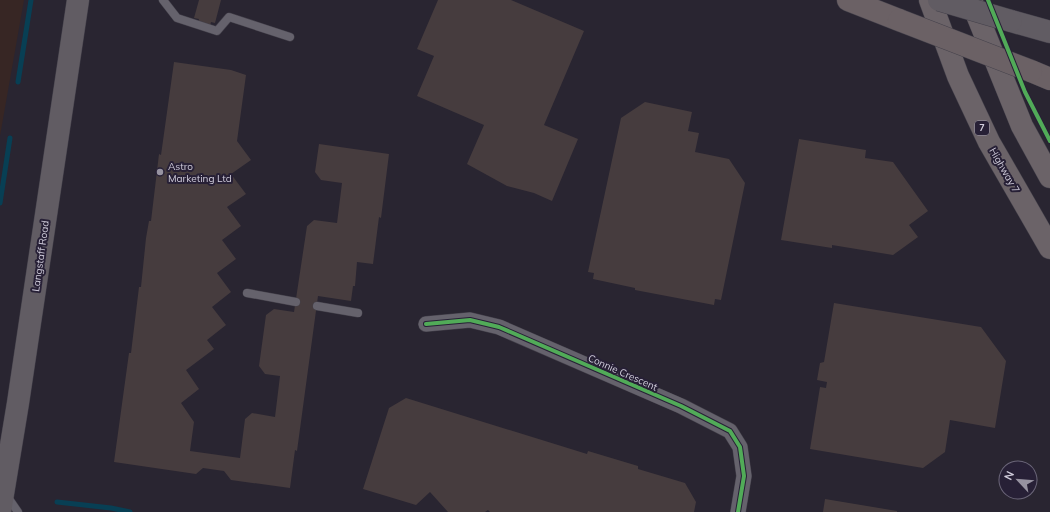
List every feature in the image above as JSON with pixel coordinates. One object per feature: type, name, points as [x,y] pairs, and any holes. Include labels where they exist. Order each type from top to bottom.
[{"type":"highway","points":[[848,0],[1040,75]]},
{"type":"main road","name":"Langstaff Road","points":[[2,502],[78,0]]},
{"type":"main road","name":"Highway 7","points":[[930,0],[958,76],[989,142],[1050,248]]},
{"type":"main road","points":[[939,0],[1050,32]]},
{"type":"main road","points":[[971,0],[1022,126],[1050,177]]},
{"type":"street","name":"Connie Crescent","points":[[426,324],[470,320],[499,327],[681,406],[730,431],[740,447],[744,476],[738,512]]},
{"type":"lane","points":[[164,0],[177,18],[217,30],[229,17],[290,37]]},
{"type":"lane","points":[[247,293],[296,302]]},
{"type":"lane","points":[[317,306],[358,313]]},
{"type":"lane","points":[[2,502],[18,512]]},
{"type":"shaded area","points":[[0,0],[24,0],[0,136]]},
{"type":"building","points":[[199,0],[221,0],[215,23],[211,22],[210,26],[198,23],[199,19],[194,18]]},
{"type":"building","points":[[438,0],[511,0],[584,31],[544,125],[578,139],[552,201],[534,193],[507,186],[467,164],[484,125],[417,96],[434,56],[417,49]]},
{"type":"building","points":[[174,62],[231,70],[246,75],[237,141],[251,160],[231,174],[246,194],[227,207],[241,226],[222,240],[236,259],[217,273],[231,292],[212,307],[226,325],[207,340],[214,349],[186,370],[199,389],[181,403],[194,422],[190,451],[240,458],[245,419],[252,413],[275,417],[280,376],[265,374],[259,366],[266,315],[274,309],[294,312],[307,226],[314,220],[337,223],[342,183],[321,180],[315,172],[319,144],[389,154],[381,218],[379,217],[373,264],[357,262],[355,286],[353,286],[351,301],[318,296],[297,451],[295,450],[290,488],[231,480],[224,471],[203,468],[196,474],[114,462],[129,353],[131,353],[139,287],[141,287],[146,238],[149,221],[151,221],[159,154],[161,155]]},
{"type":"building","points":[[645,102],[692,112],[688,131],[699,133],[695,152],[729,159],[745,183],[721,300],[715,299],[714,305],[635,290],[635,288],[593,279],[594,273],[588,272],[621,118]]},
{"type":"building","points":[[799,139],[866,150],[865,158],[893,162],[928,211],[909,225],[918,237],[893,255],[832,245],[832,248],[781,240]]},
{"type":"building","points":[[834,303],[981,327],[1006,361],[995,428],[950,420],[945,452],[923,468],[810,449],[820,387],[826,388],[827,382],[817,380],[820,363],[824,362]]},
{"type":"building","points":[[406,398],[587,454],[588,451],[638,466],[638,469],[685,483],[696,502],[694,512],[490,512],[488,510],[485,512],[448,512],[430,492],[416,505],[363,489],[389,408]]},
{"type":"building","points":[[825,499],[897,511],[897,512],[823,512]]},
{"type":"waterway","points":[[18,82],[31,0]]},
{"type":"waterway","points":[[0,203],[10,138]]},
{"type":"waterway","points":[[57,502],[111,508],[130,512]]},
{"type":"cycle path","points":[[988,0],[1025,92],[1050,141]]},
{"type":"cycle path","points":[[426,324],[470,320],[499,327],[681,406],[730,431],[740,447],[744,476],[738,512]]},
{"type":"place","name":"Astro Marketing Ltd","points":[[160,172]]}]
